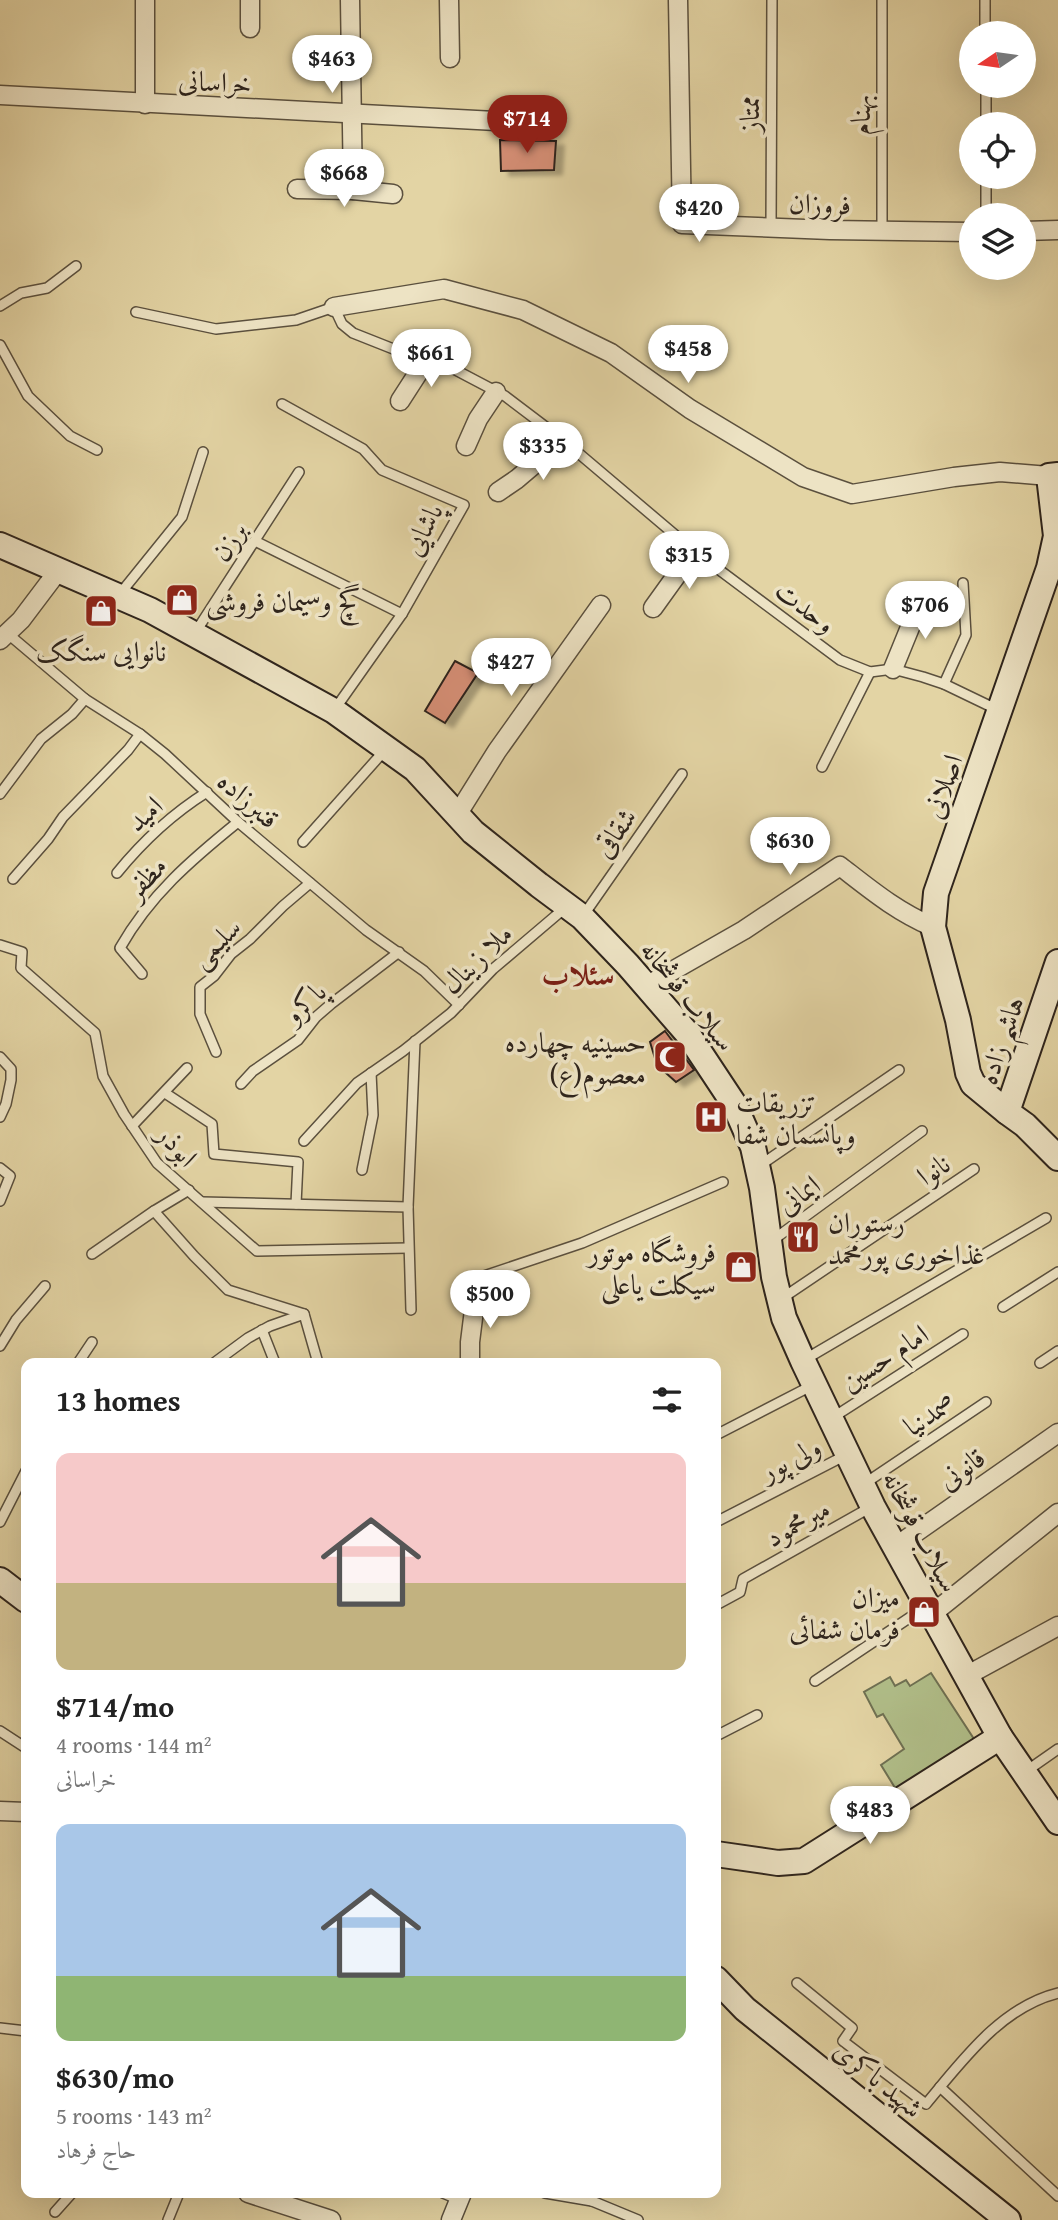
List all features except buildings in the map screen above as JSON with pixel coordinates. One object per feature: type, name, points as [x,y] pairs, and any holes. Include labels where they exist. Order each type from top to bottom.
[{"type":"street","points":[[145,0],[145,104]]},
{"type":"street","points":[[250,0],[250,28]]},
{"type":"street","points":[[350,0],[353,190]]},
{"type":"street","points":[[449,0],[450,58]]},
{"type":"street","name":"فروزان","points":[[678,0],[682,224],[959,232]]},
{"type":"street","name":"خراسانی","points":[[0,95],[553,124]]},
{"type":"street","points":[[297,189],[393,194]]},
{"type":"street","points":[[1036,231],[1058,230],[1058,239]]},
{"type":"street","points":[[334,307],[444,289],[523,310],[611,354],[690,410],[803,477],[852,494],[1000,472],[1054,475]]},
{"type":"street","points":[[400,401],[429,356]]},
{"type":"street","points":[[466,446],[478,419],[496,392]]},
{"type":"street","points":[[498,492],[563,440]]},
{"type":"street","name":"اصلانی","points":[[1007,1112],[973,1084],[968,1073],[958,1020],[933,927],[936,893],[1049,568],[1056,536],[1054,475]]},
{"type":"street","name":"سیلاب قوشخانه","points":[[0,545],[150,610],[334,711],[415,769],[472,832],[575,911],[687,1033],[734,1104],[753,1147],[784,1318],[803,1361],[868,1496],[966,1676],[1000,1737],[1058,1822]]},
{"type":"street","points":[[653,608],[694,551]]},
{"type":"street","points":[[3,636],[27,613],[58,571]]},
{"type":"street","points":[[893,669],[922,598]]},
{"type":"street","points":[[457,815],[497,751],[601,605]]},
{"type":"street","points":[[646,986],[744,930],[840,866],[881,899],[909,917],[933,927]]},
{"type":"street","name":"هاشم زاده","points":[[1058,962],[1007,1112],[1058,1158]]},
{"type":"street","points":[[470,1358],[476,1294]]},
{"type":"street","name":"قانونی","points":[[895,1547],[1058,1433]]},
{"type":"street","points":[[930,1610],[1058,1513]]},
{"type":"street","points":[[0,1580],[21,1596]]},
{"type":"street","points":[[966,1676],[1058,1626]]},
{"type":"street","points":[[721,1851],[778,1863],[804,1861],[1000,1737]]},
{"type":"street","points":[[0,1811],[21,1812]]},
{"type":"street","name":"شهید باکری","points":[[721,1984],[745,2009],[1008,2220]]},
{"type":"street","points":[[261,2198],[306,2216],[331,2220]]},
{"type":"street","points":[[451,2220],[455,2198]]},
{"type":"lane","name":"ممتاز","points":[[771,228],[772,0]]},
{"type":"lane","name":"بهنام","points":[[882,0],[882,230]]},
{"type":"lane","points":[[985,0],[985,21]]},
{"type":"lane","points":[[0,306],[21,293],[47,288],[76,266]]},
{"type":"lane","points":[[136,312],[216,329],[296,320],[334,307]]},
{"type":"lane","name":"وحدت","points":[[334,307],[342,324],[353,333],[401,352],[417,351],[505,396],[563,440],[694,551],[841,660],[870,672]]},
{"type":"lane","points":[[0,345],[28,396],[70,436],[97,450]]},
{"type":"lane","name":"پاشایی","points":[[282,404],[363,449],[382,470],[464,505],[401,614],[334,711]]},
{"type":"lane","points":[[118,596],[182,516],[203,452]]},
{"type":"lane","name":"برزن","points":[[195,635],[299,472]]},
{"type":"lane","points":[[255,541],[401,614]]},
{"type":"lane","points":[[944,684],[966,635],[963,583]]},
{"type":"lane","name":"قنبرزاده","points":[[3,636],[85,699],[140,734],[310,883],[459,1004]]},
{"type":"lane","points":[[822,767],[870,672],[893,669],[944,684],[1000,711]]},
{"type":"lane","points":[[0,794],[41,739],[72,714],[85,699]]},
{"type":"lane","points":[[13,878],[48,839],[63,817],[140,734]]},
{"type":"lane","points":[[303,842],[386,748]]},
{"type":"lane","name":"شقاقی","points":[[575,911],[682,774]]},
{"type":"lane","name":"امید","points":[[117,873],[159,828],[207,792]]},
{"type":"lane","name":"مظفر","points":[[142,974],[120,948],[133,925],[152,899],[174,877],[238,822]]},
{"type":"lane","name":"سلیمی","points":[[216,1052],[200,1014],[200,987],[214,976],[231,954],[310,883]]},
{"type":"lane","name":"ملا زینال","points":[[304,1141],[346,1093],[459,1004],[493,969],[575,911]]},
{"type":"lane","name":"ابوذر","points":[[0,945],[22,952],[21,968],[95,1034],[103,1076],[157,1163],[257,1251],[408,1248]]},
{"type":"lane","name":"پاکرو","points":[[241,1084],[253,1071],[298,1040],[316,1017],[331,1004],[398,952]]},
{"type":"lane","points":[[411,1310],[408,1207],[415,1041]]},
{"type":"lane","points":[[0,1057],[11,1069],[11,1080],[0,1117]]},
{"type":"lane","points":[[132,1126],[187,1068]]},
{"type":"lane","points":[[757,1167],[899,1070]]},
{"type":"lane","points":[[362,1170],[373,1115],[371,1073]]},
{"type":"lane","points":[[165,1093],[212,1124],[214,1154],[298,1162],[296,1204]]},
{"type":"lane","name":"ایمانی","points":[[770,1243],[922,1131]]},
{"type":"lane","points":[[0,1168],[10,1176],[0,1201]]},
{"type":"lane","name":"نانوا","points":[[780,1300],[974,1169]]},
{"type":"lane","points":[[476,1294],[475,1279],[582,1243],[723,1182]]},
{"type":"lane","points":[[92,1254],[189,1190]]},
{"type":"lane","points":[[202,1202],[408,1207]]},
{"type":"lane","points":[[154,1211],[228,1290],[304,1314]]},
{"type":"lane","points":[[803,1361],[1046,1218]]},
{"type":"lane","points":[[1003,1307],[1058,1272]]},
{"type":"lane","points":[[0,1346],[16,1320],[45,1286]]},
{"type":"lane","points":[[220,1358],[262,1330],[304,1314]]},
{"type":"lane","points":[[304,1314],[317,1358]]},
{"type":"lane","points":[[262,1330],[273,1358]]},
{"type":"lane","name":"امام حسین","points":[[831,1419],[963,1334]]},
{"type":"lane","points":[[81,1358],[92,1342]]},
{"type":"lane","points":[[1040,1363],[1058,1351]]},
{"type":"lane","points":[[721,1432],[814,1384]]},
{"type":"lane","name":"صمدنیا","points":[[868,1496],[986,1402]]},
{"type":"lane","name":"ولی پور","points":[[721,1519],[848,1454]]},
{"type":"lane","points":[[0,1522],[21,1481]]},
{"type":"lane","name":"میرمحمود","points":[[721,1602],[740,1592],[743,1578],[868,1496]]},
{"type":"lane","points":[[815,1681],[930,1610]]},
{"type":"lane","points":[[721,1733],[757,1715]]},
{"type":"lane","points":[[0,1731],[21,1745]]},
{"type":"lane","points":[[1024,1773],[1058,1749]]},
{"type":"lane","points":[[797,1983],[852,2028],[843,2041],[926,2104],[974,2047],[1012,2015],[1041,1997],[1058,1993]]},
{"type":"lane","points":[[0,2028],[21,2030]]},
{"type":"lane","points":[[940,2087],[1058,2196]]},
{"type":"lane","points":[[55,2212],[68,2198]]},
{"type":"lane","points":[[168,2220],[177,2198]]},
{"type":"lane","points":[[594,2198],[638,2220]]},
{"type":"green space","points":[[931,1673],[974,1739],[897,1791],[881,1765],[904,1749],[883,1714],[877,1717],[864,1692],[890,1677],[895,1686],[906,1680],[910,1686]]},
{"type":"place","name":"گچ وسیمان فروشی","points":[[182,600]]},
{"type":"place","name":"نانوایی سنگک","points":[[101,611]]},
{"type":"place","name":"حسینیه چهارده معصوم(ع)","points":[[670,1057]]},
{"type":"place","name":"تزریقات وپانسمان شفا","points":[[711,1117]]},
{"type":"place","name":"رستوران غذاخوری پورمحمد","points":[[803,1237]]},
{"type":"place","name":"فروشگاه موتور سیکلت یاعلی","points":[[741,1267]]},
{"type":"place","name":"میزان فرمان شفائی","points":[[924,1612]]},
{"type":"district","name":"سئلاب","points":[[578,974]]}]
